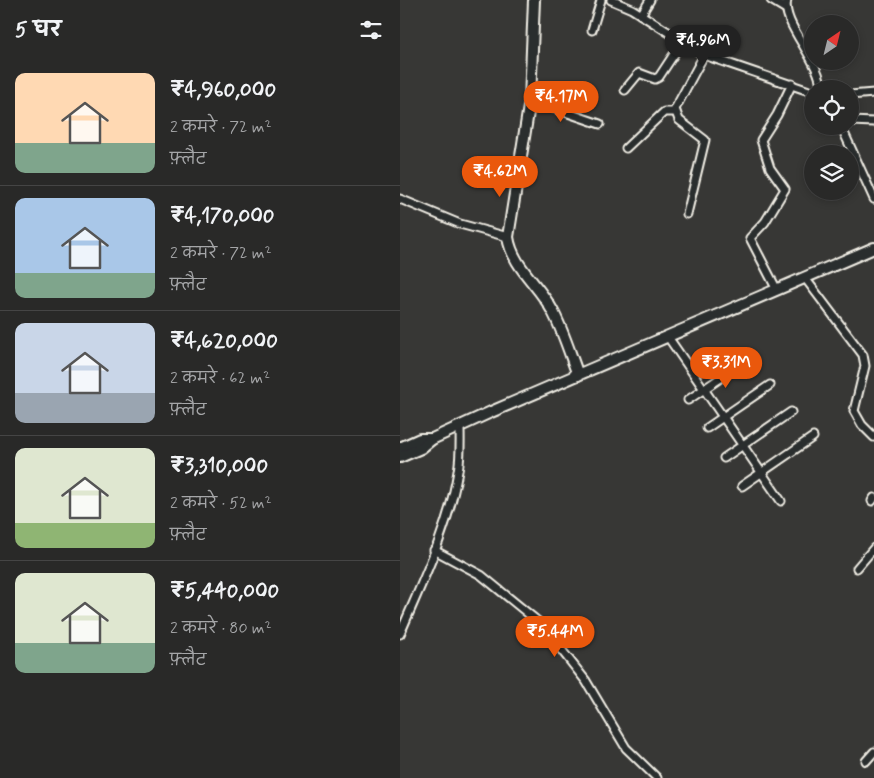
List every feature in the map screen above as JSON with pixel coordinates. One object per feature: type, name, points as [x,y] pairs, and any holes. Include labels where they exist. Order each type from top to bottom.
[{"type":"main road","points":[[534,0],[530,100],[508,237],[509,247],[515,259],[552,310],[578,375]]},
{"type":"main road","points":[[400,457],[421,448],[432,439],[491,412],[668,337],[775,288],[808,282],[874,248]]},
{"type":"main road","points":[[400,448],[420,439],[432,439]]},
{"type":"street","points":[[592,30],[601,0]]},
{"type":"street","points":[[611,0],[641,15],[704,55],[804,89]]},
{"type":"street","points":[[641,15],[650,0]]},
{"type":"street","points":[[771,0],[786,9],[820,80]]},
{"type":"street","points":[[786,9],[788,0]]},
{"type":"street","points":[[625,90],[639,73],[655,79],[659,77],[682,42]]},
{"type":"street","points":[[687,214],[706,140],[679,120],[675,112],[676,105],[704,55]]},
{"type":"street","points":[[775,288],[750,238],[765,222],[784,189],[770,168],[761,140],[777,115],[792,84]]},
{"type":"street","points":[[859,94],[874,93]]},
{"type":"street","points":[[530,100],[600,124]]},
{"type":"street","points":[[626,148],[664,112],[675,112]]},
{"type":"street","points":[[859,121],[874,122]]},
{"type":"street","points":[[845,135],[874,199]]},
{"type":"street","points":[[400,199],[460,224],[508,237]]},
{"type":"street","points":[[808,282],[863,355],[865,366],[854,410],[862,426],[874,437]]},
{"type":"street","points":[[668,337],[781,502]]},
{"type":"street","points":[[688,400],[750,358]]},
{"type":"street","points":[[707,428],[770,385]]},
{"type":"street","points":[[724,458],[791,412]]},
{"type":"street","points":[[400,634],[434,550],[457,479],[460,426]]},
{"type":"street","points":[[742,486],[813,437]]},
{"type":"street","points":[[857,568],[874,548]]},
{"type":"street","points":[[434,550],[481,575],[541,624],[586,681],[626,748],[657,778]]},
{"type":"street","points":[[866,761],[874,752]]}]
